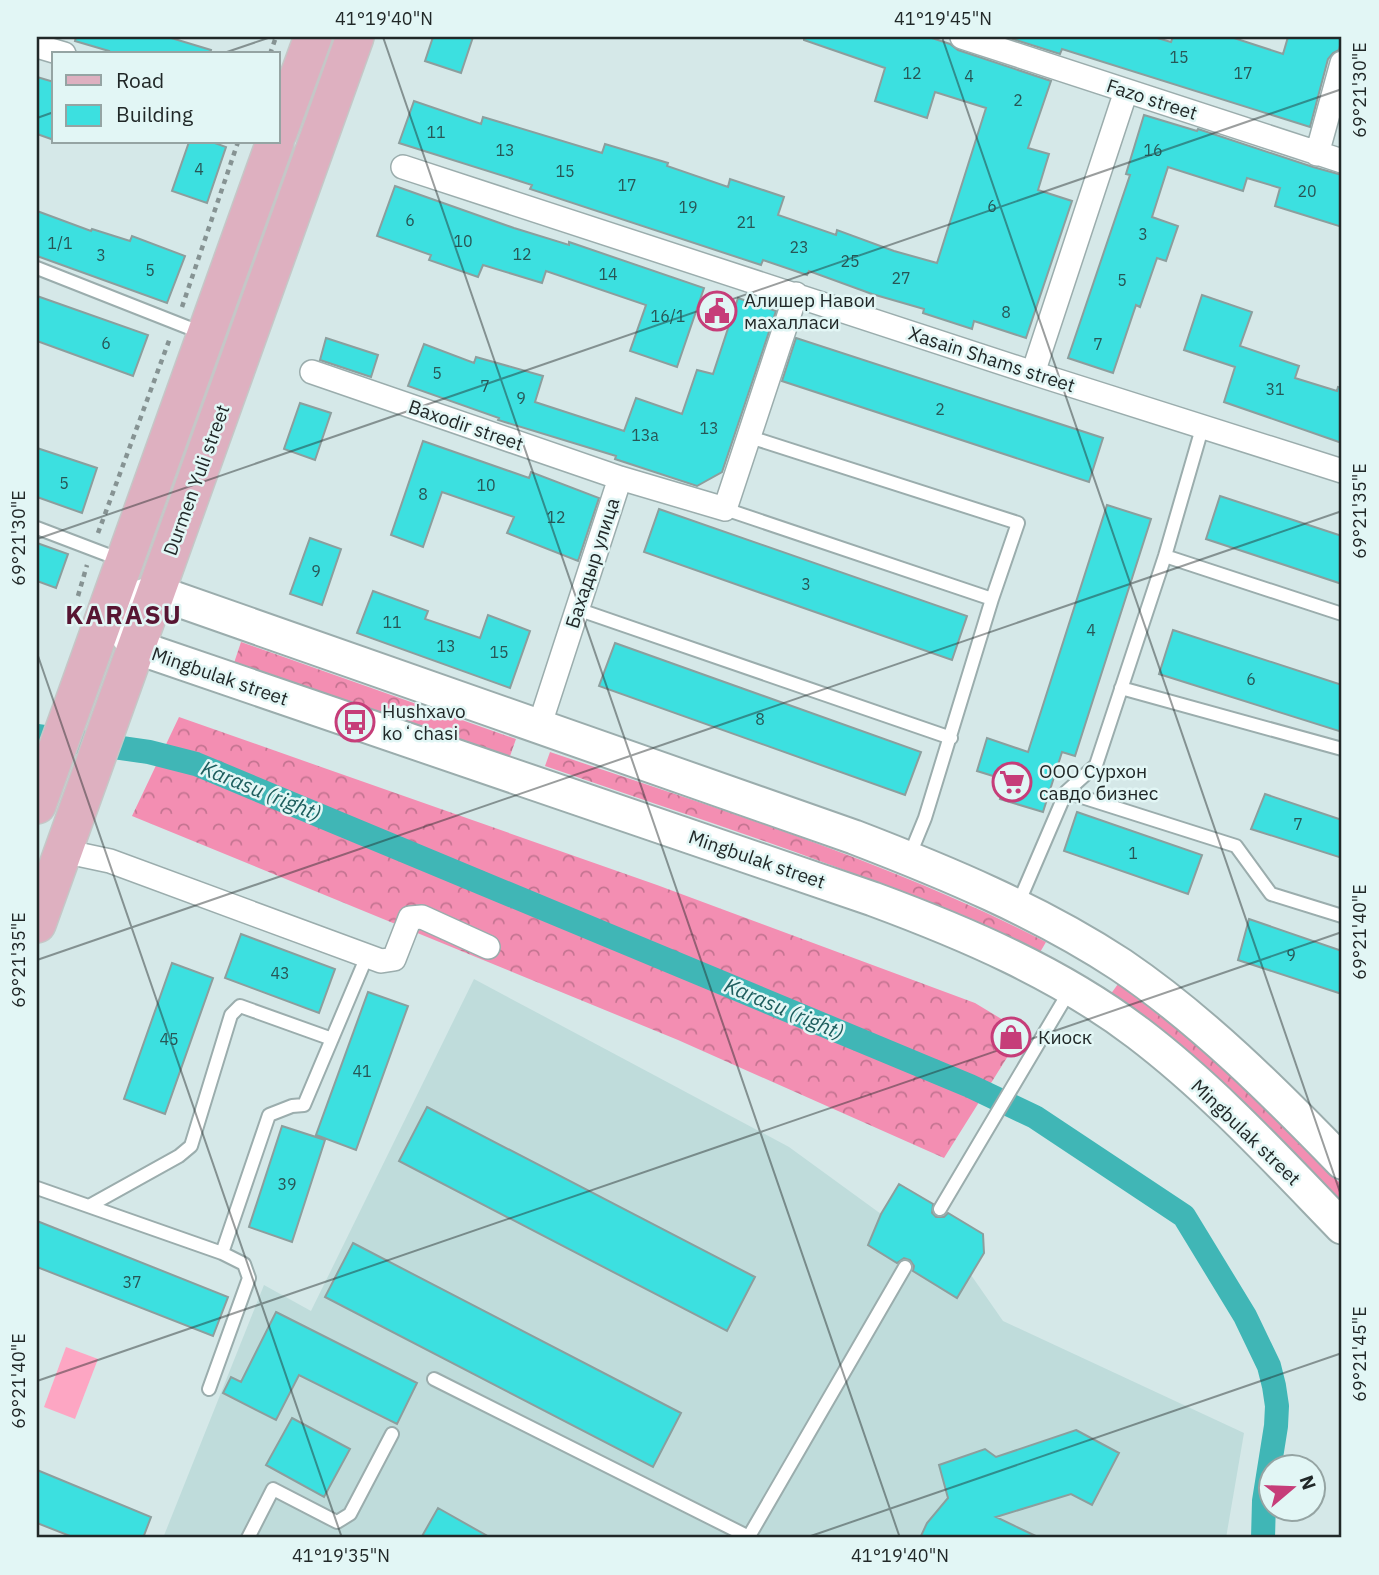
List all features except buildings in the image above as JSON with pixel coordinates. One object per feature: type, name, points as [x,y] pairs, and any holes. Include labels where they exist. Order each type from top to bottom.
[{"type":"main road","points":[[280,128],[313,37]]},
{"type":"main road","name":"Durmen Yuli street","points":[[37,924],[355,37]]},
{"type":"main road","name":"Durmen Yuli street","points":[[37,805],[69,713],[92,604],[108,555],[191,328],[274,144]]},
{"type":"main road","points":[[92,604],[156,593],[853,837],[1016,907],[1094,948],[1141,980],[1211,1037],[1342,1162]]},
{"type":"main road","name":"Mingbulak street","points":[[92,604],[136,648],[906,911],[1003,953],[1116,1018],[1164,1055],[1244,1126],[1342,1227]]},
{"type":"main road","points":[[521,778],[539,727]]},
{"type":"main road","points":[[1070,990],[1094,948]]},
{"type":"street","name":"Fazo street","points":[[962,37],[1342,161]]},
{"type":"street","points":[[37,46],[57,52]]},
{"type":"street","points":[[1317,154],[1342,63]]},
{"type":"street","points":[[1033,373],[1126,91]]},
{"type":"street","name":"Xasain Shams street","points":[[403,167],[1342,471]]},
{"type":"street","points":[[725,509],[796,294]]},
{"type":"street","name":"Baxodir street","points":[[312,372],[620,478]]},
{"type":"street","name":"Бахадыр улица","points":[[539,727],[620,478],[725,509]]},
{"type":"street","points":[[63,851],[110,861],[381,961],[394,959],[410,918],[422,917],[488,947]]},
{"type":"lane","points":[[37,268],[191,328]]},
{"type":"lane","points":[[1016,907],[1066,792],[1096,765],[1165,556],[1203,425]]},
{"type":"lane","points":[[756,439],[1018,523],[925,818],[908,859]]},
{"type":"lane","points":[[725,509],[992,599]]},
{"type":"lane","points":[[37,528],[108,555]]},
{"type":"lane","points":[[1165,556],[1342,614]]},
{"type":"lane","points":[[577,610],[951,738]]},
{"type":"lane","points":[[1121,688],[1342,749]]},
{"type":"lane","points":[[1066,792],[1236,846],[1271,894],[1342,916]]},
{"type":"lane","points":[[222,1253],[269,1115],[292,1106],[304,1105],[367,956]]},
{"type":"lane","points":[[940,1209],[1070,990]]},
{"type":"lane","points":[[89,1206],[179,1156],[191,1146],[231,1015],[240,1006],[332,1039]]},
{"type":"lane","points":[[37,1188],[222,1253],[244,1264],[249,1279],[209,1389]]},
{"type":"lane","points":[[435,1379],[749,1538],[905,1267]]},
{"type":"lane","points":[[248,1538],[273,1489],[337,1522],[350,1514],[392,1434]]},
{"type":"path","points":[[92,604],[191,328],[237,144]]},
{"type":"shaded area","points":[[474,979],[789,1147],[881,1214],[928,1228],[971,1275],[1003,1321],[1244,1433],[1226,1538],[163,1538],[264,1285],[311,1311]]},
{"type":"shaded area","points":[[66,1347],[98,1359],[75,1419],[44,1407]]},
{"type":"green space","points":[[241,642],[516,739],[509,759],[234,663]]},
{"type":"green space","points":[[179,717],[657,885],[975,1003],[1023,1032],[944,1158],[678,1040],[132,816]]},
{"type":"green space","points":[[550,752],[864,861],[1046,942],[1039,954],[919,899],[857,875],[545,766]]},
{"type":"green space","points":[[1118,984],[1204,1050],[1342,1185],[1342,1203],[1244,1103],[1110,995]]},
{"type":"waterway","name":"Karasu (right)","points":[[37,736],[149,752],[196,764],[970,1086],[1035,1117],[1184,1216],[1245,1316],[1269,1366],[1277,1406],[1264,1501],[1263,1538]]},
{"type":"place","name":"Алишер Навои махалласи","points":[[717,311]]},
{"type":"place","name":"Hushxavo koʻchasi","points":[[355,722]]},
{"type":"place","name":"ООО Сурхон савдо бизнес","points":[[1012,782]]},
{"type":"place","name":"Киоск","points":[[1011,1037]]},
{"type":"district","name":"KARASU","points":[[124,615]]}]
